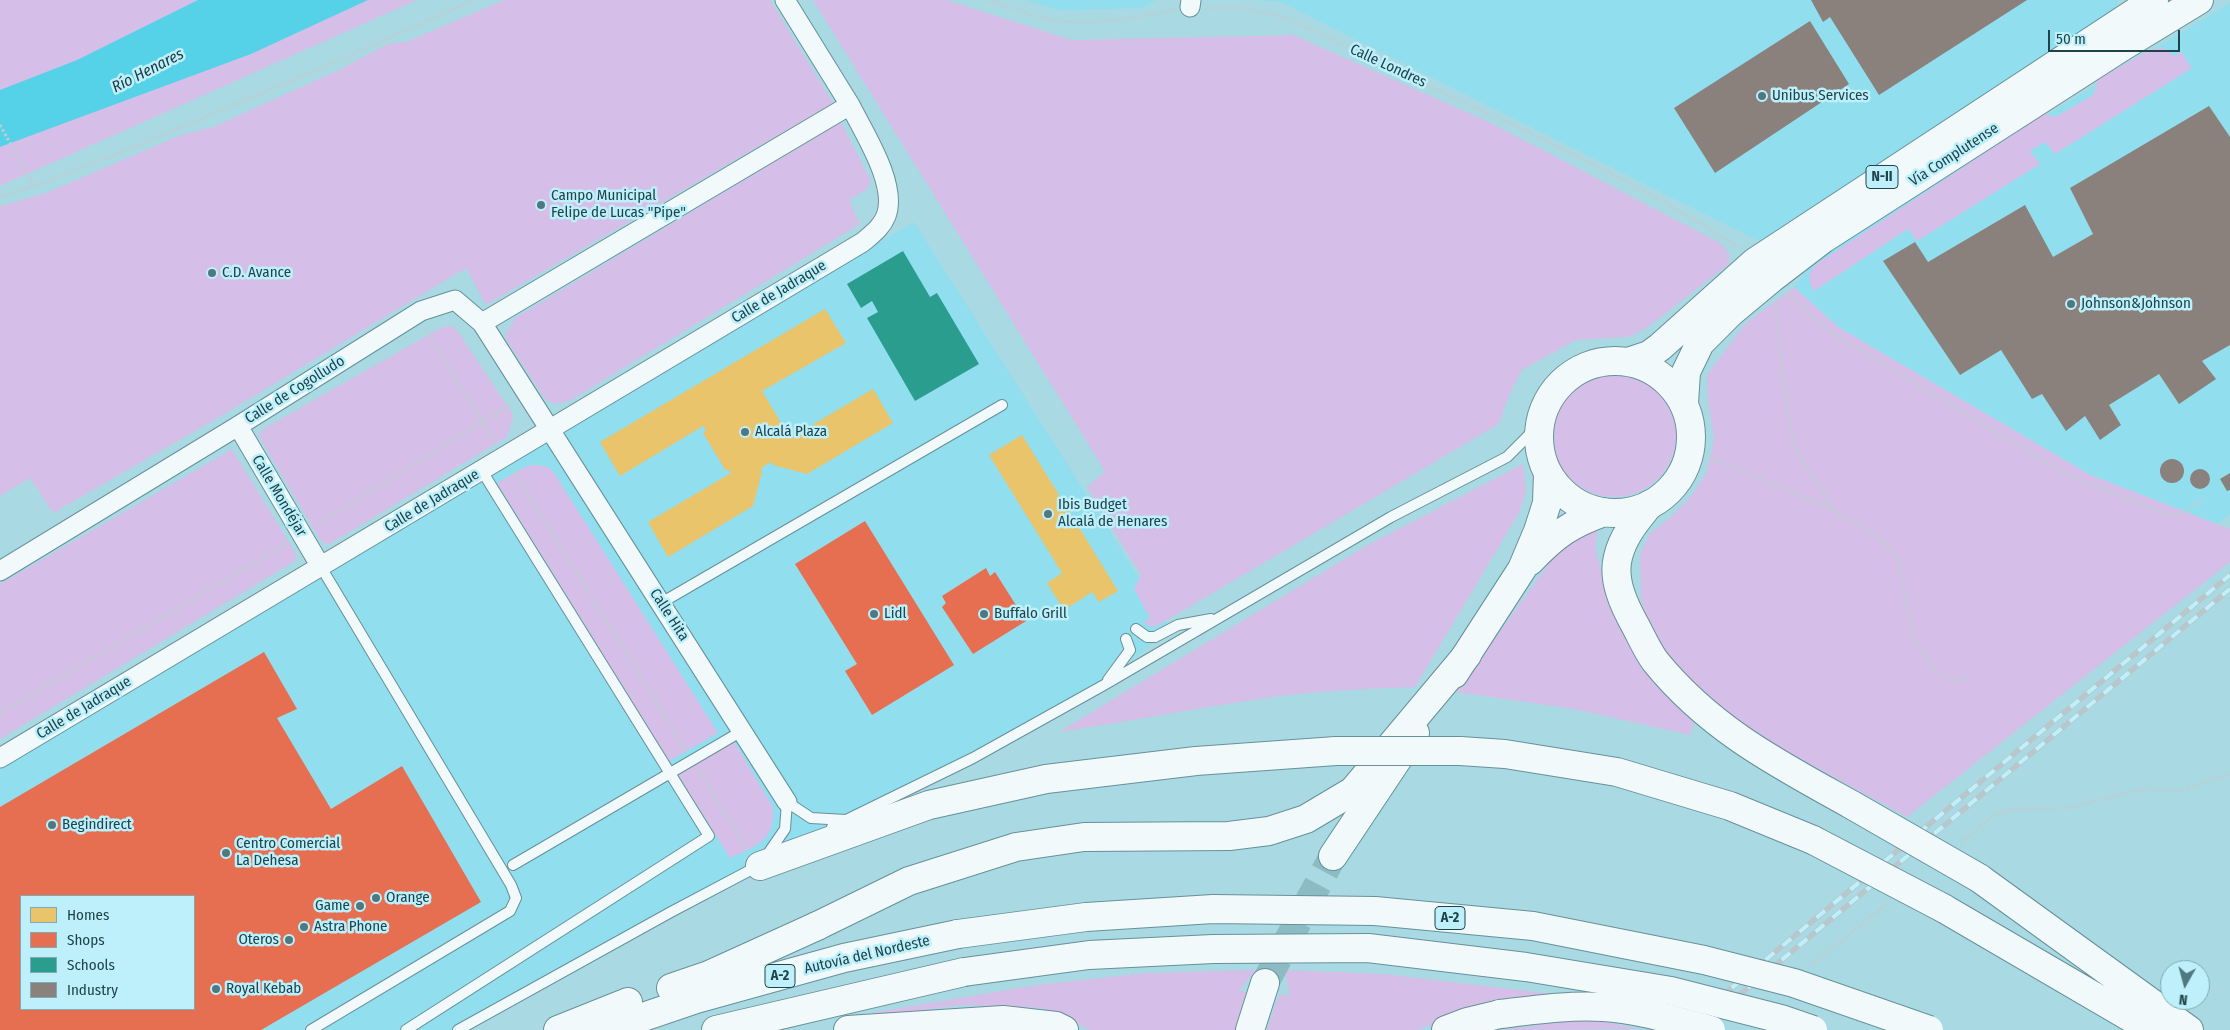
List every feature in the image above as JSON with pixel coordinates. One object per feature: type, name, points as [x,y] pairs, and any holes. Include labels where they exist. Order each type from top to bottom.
[{"type":"main road","name":"Vía Complutense","points":[[1684,403],[1686,372],[1700,343],[1730,313],[1763,270],[1823,239],[2125,45],[2199,0]]},
{"type":"main road","name":"Vía Complutense","points":[[1628,362],[1649,355],[1660,348],[1763,270],[2148,2]]},
{"type":"main road","points":[[1612,360],[1628,362],[1651,369],[1670,383],[1684,403],[1691,426],[1691,450],[1683,472],[1669,492],[1649,505],[1627,512],[1604,512],[1587,507],[1571,499],[1558,487],[1548,473],[1542,456],[1539,438],[1541,419],[1546,404],[1555,390],[1573,374],[1595,363],[1612,360]]},
{"type":"main road","points":[[1333,856],[1522,569],[1547,504],[1548,473]]},
{"type":"main road","points":[[1649,505],[1630,528],[1618,557],[1618,582],[1624,605],[1654,660],[1695,704],[1737,738],[1979,878],[2189,1030]]},
{"type":"main road","points":[[1522,569],[1555,536],[1579,521],[1604,512]]},
{"type":"main road","points":[[558,1030],[601,1012],[709,975],[817,926],[909,881],[1016,847],[1084,837],[1229,836],[1269,831],[1306,819],[1353,791],[1467,655]]},
{"type":"main road","points":[[759,866],[930,805],[1046,779],[1196,761],[1336,751],[1460,751],[1505,754],[1617,772],[1730,806],[1813,840],[1944,908],[2152,1030]]},
{"type":"main road","name":"Autovía del Nordeste","points":[[605,1030],[705,996],[844,958],[958,934],[1086,917],[1213,908],[1375,912],[1533,926],[1704,960],[1794,983],[1929,1030]]},
{"type":"main road","points":[[716,1030],[964,972],[1088,955],[1213,950],[1368,948],[1526,967],[1671,991],[1781,1019],[1813,1030]]},
{"type":"main road","points":[[1250,1030],[1265,984]]},
{"type":"main road","points":[[1446,1030],[1467,1022],[1500,1014],[1556,1007],[1604,1007],[1651,1015],[1711,1030]]},
{"type":"main road","points":[[848,1030],[1003,1020],[1056,1026],[1064,1030]]},
{"type":"street","name":"Calle de Jadraque","points":[[0,758],[863,242],[878,230],[886,216],[888,200],[879,164],[850,105],[786,0]]},
{"type":"street","points":[[482,324],[850,105]]},
{"type":"street","name":"Calle de Cogolludo","points":[[0,571],[238,426],[416,314],[455,300],[482,324],[549,430]]},
{"type":"street","name":"Calle Mondéjar","points":[[238,426],[321,567]]},
{"type":"street","name":"Calle Hita","points":[[549,430],[787,802]]},
{"type":"lane","points":[[661,603],[1002,405]]},
{"type":"lane","points":[[458,1030],[662,916],[846,820],[973,758],[1104,685],[1391,517],[1507,457],[1528,436],[1541,419]]},
{"type":"lane","points":[[406,1030],[709,836],[482,471]]},
{"type":"lane","points":[[311,1030],[510,911],[516,898],[508,879],[321,567]]},
{"type":"lane","points":[[1136,629],[1147,637],[1156,637],[1178,625],[1219,617]]},
{"type":"lane","points":[[1104,685],[1130,650],[1126,639]]},
{"type":"lane","points":[[513,865],[742,731]]},
{"type":"lane","points":[[759,866],[785,829],[787,802]]},
{"type":"lane","name":"Calle Hita","points":[[787,802],[811,818],[846,820]]},
{"type":"path","points":[[0,196],[34,186],[122,152],[317,70],[474,0]]},
{"type":"path","name":"Calle Londres","points":[[987,0],[1049,19],[1081,23],[1118,21],[1190,4],[1249,9],[1298,23],[1392,70],[1493,114],[1685,212],[1744,250],[1826,330],[2066,474],[2166,514],[2179,514],[2204,499]]},
{"type":"path","points":[[0,124],[16,157],[34,186]]},
{"type":"path","points":[[1763,270],[1795,447],[1832,509]]},
{"type":"path","points":[[416,314],[759,866]]},
{"type":"path","points":[[0,713],[302,535],[526,394]]},
{"type":"path","points":[[1691,450],[1832,509],[1882,539],[1897,558],[1914,639],[1936,672],[1956,681],[1971,677]]},
{"type":"shaded area","points":[[0,0],[417,0],[0,186]]},
{"type":"shaded area","points":[[504,0],[770,0],[833,103],[486,305],[466,268],[216,419],[53,513],[30,478],[0,496],[0,206],[46,193],[181,135],[213,127],[337,71],[388,44],[406,42]]},
{"type":"shaded area","points":[[813,0],[946,0],[1072,40],[1293,35],[1489,122],[1722,244],[1729,254],[1729,264],[1648,327],[1628,337],[1576,340],[1522,370],[1509,395],[1499,424],[1157,626],[1148,626],[1144,623],[1150,618],[1134,589],[1141,575],[1087,487],[1105,471]]},
{"type":"shaded area","points":[[1026,0],[1156,0],[1143,8],[1058,10]]},
{"type":"shaded area","points":[[1255,0],[2117,0],[2119,10],[1759,241],[1281,2]]},
{"type":"shaded area","points":[[2230,3],[2230,514],[2217,524],[2091,475],[1838,327],[1794,287],[1818,255]]},
{"type":"shaded area","points":[[2160,48],[2168,50],[2173,56],[2181,52],[2192,68],[2055,154],[2045,142],[2030,151],[2040,164],[1917,241],[1908,229],[1814,291],[1809,278],[1815,265],[2044,114],[2055,117],[2093,95],[2098,79],[2150,50]]},
{"type":"shaded area","points":[[841,122],[871,181],[867,189],[849,200],[860,224],[571,400],[555,403],[545,399],[507,341],[505,335],[515,318]]},
{"type":"shaded area","points":[[914,222],[1170,627],[1104,685],[458,1030],[0,1030],[0,769]]},
{"type":"shaded area","points":[[1794,287],[1838,327],[2090,475],[2230,529],[2230,562],[1907,817],[1768,741],[1718,706],[1679,669],[1655,639],[1641,600],[1640,554],[1650,533],[1670,518],[1691,496],[1707,472],[1714,438],[1708,400],[1707,375],[1745,324]]},
{"type":"shaded area","points":[[452,326],[457,330],[512,413],[513,417],[507,437],[328,545],[320,540],[258,435],[263,429],[442,327]]},
{"type":"shaded area","points":[[1614,373],[1638,377],[1658,391],[1672,411],[1676,435],[1672,459],[1658,479],[1638,493],[1614,497],[1590,493],[1570,479],[1556,459],[1552,435],[1556,411],[1570,391],[1590,377]]},
{"type":"shaded area","points":[[232,449],[296,554],[295,561],[0,739],[0,584]]},
{"type":"shaded area","points":[[1523,464],[1526,491],[1519,513],[1415,687],[1278,696],[1059,732],[1366,546]]},
{"type":"shaded area","points":[[527,466],[545,466],[553,471],[718,733],[669,761],[497,483]]},
{"type":"shaded area","points":[[1598,528],[1595,547],[1610,606],[1624,634],[1665,694],[1694,722],[1690,735],[1574,709],[1456,692],[1558,551],[1572,539]]},
{"type":"shaded area","points":[[733,740],[773,807],[773,818],[771,827],[762,841],[730,858],[677,773]]},
{"type":"shaded area","points":[[1256,970],[1239,990],[1250,993],[1238,1030],[1090,1030],[1042,1008],[960,1005],[871,1017],[871,1013],[1037,985],[1146,973]]},
{"type":"shaded area","points":[[1284,970],[1384,974],[1561,995],[1490,1005],[1417,1030],[1267,1030],[1279,994],[1290,996]]},
{"type":"shaded area","points":[[1577,1020],[1604,1022],[1641,1029],[1502,1030]]},
{"type":"water","name":"Río Henares","points":[[198,0],[368,0],[251,54],[0,147],[0,90],[77,60]]},
{"type":"building: Homes","name":"Alcalá Plaza","points":[[825,309],[846,343],[762,391],[790,438],[873,389],[893,423],[807,474],[773,465],[771,462],[761,468],[762,472],[753,506],[668,557],[648,522],[731,473],[728,469],[726,471],[703,433],[706,431],[703,426],[620,476],[600,442]]},
{"type":"building: Homes","name":"Ibis Budget Alcalá de Henares","points":[[1022,435],[1118,591],[1099,602],[1092,592],[1064,610],[1047,583],[1062,573],[989,455]]},
{"type":"building: Shops","name":"Lidl","points":[[865,521],[954,665],[872,715],[845,671],[857,664],[795,564]]},
{"type":"building: Shops","name":"Buffalo Grill","points":[[986,568],[990,576],[995,572],[1026,621],[973,654],[942,607],[946,603],[942,596]]},
{"type":"building: Shops","name":"Centro Comercial La Dehesa","points":[[264,652],[297,709],[277,718],[331,809],[402,766],[481,902],[261,1030],[0,1030],[0,807]]},
{"type":"building: Schools","points":[[903,251],[930,297],[937,293],[979,364],[915,401],[867,318],[878,312],[872,301],[861,308],[847,284]]},
{"type":"building: Industry","name":"Unibus Services","points":[[1811,0],[2027,0],[1879,95],[1830,17],[1823,22]]},
{"type":"building: Industry","name":"Unibus Services","points":[[1810,21],[1849,84],[1715,173],[1674,108]]},
{"type":"building: Industry","name":"Johnson&Johnson","points":[[2209,106],[2230,137],[2230,345],[2202,361],[2216,379],[2179,404],[2159,374],[2109,405],[2121,425],[2100,440],[2085,416],[2066,431],[2042,394],[2032,399],[2001,350],[1960,375],[1883,261],[1915,242],[1928,262],[2025,205],[2053,257],[2093,234],[2070,188]]},
{"type":"building: Industry","points":[[2172,459],[2181,462],[2184,471],[2181,480],[2172,483],[2163,480],[2160,471],[2163,462]]},
{"type":"building: Industry","points":[[2200,469],[2207,472],[2210,479],[2207,486],[2200,489],[2193,486],[2190,479],[2193,472]]},
{"type":"building: Industry","points":[[2230,473],[2230,490],[2227,491],[2220,479]]},
{"type":"tunnel","points":[[1265,983],[1333,856]]},
{"type":"railway","points":[[1681,1030],[2230,575]]},
{"type":"railway","points":[[1697,1030],[2230,589]]},
{"type":"place","name":"Unibus Services","points":[[1762,96]]},
{"type":"place","name":"Campo Municipal Felipe de Lucas \"Pipe\"","points":[[541,205]]},
{"type":"place","name":"C.D. Avance","points":[[212,273]]},
{"type":"place","name":"Johnson&Johnson","points":[[2071,304]]},
{"type":"place","name":"Alcalá Plaza","points":[[745,432]]},
{"type":"place","name":"Ibis Budget Alcalá de Henares","points":[[1048,514]]},
{"type":"place","name":"Lidl","points":[[874,614]]},
{"type":"place","name":"Buffalo Grill","points":[[984,614]]},
{"type":"place","name":"Begindirect","points":[[52,825]]},
{"type":"place","name":"Centro Comercial La Dehesa","points":[[226,853]]},
{"type":"place","name":"Orange","points":[[376,898]]},
{"type":"place","name":"Game","points":[[360,906]]},
{"type":"place","name":"Astra Phone","points":[[304,927]]},
{"type":"place","name":"Oteros","points":[[289,940]]},
{"type":"place","name":"Royal Kebab","points":[[216,989]]}]
